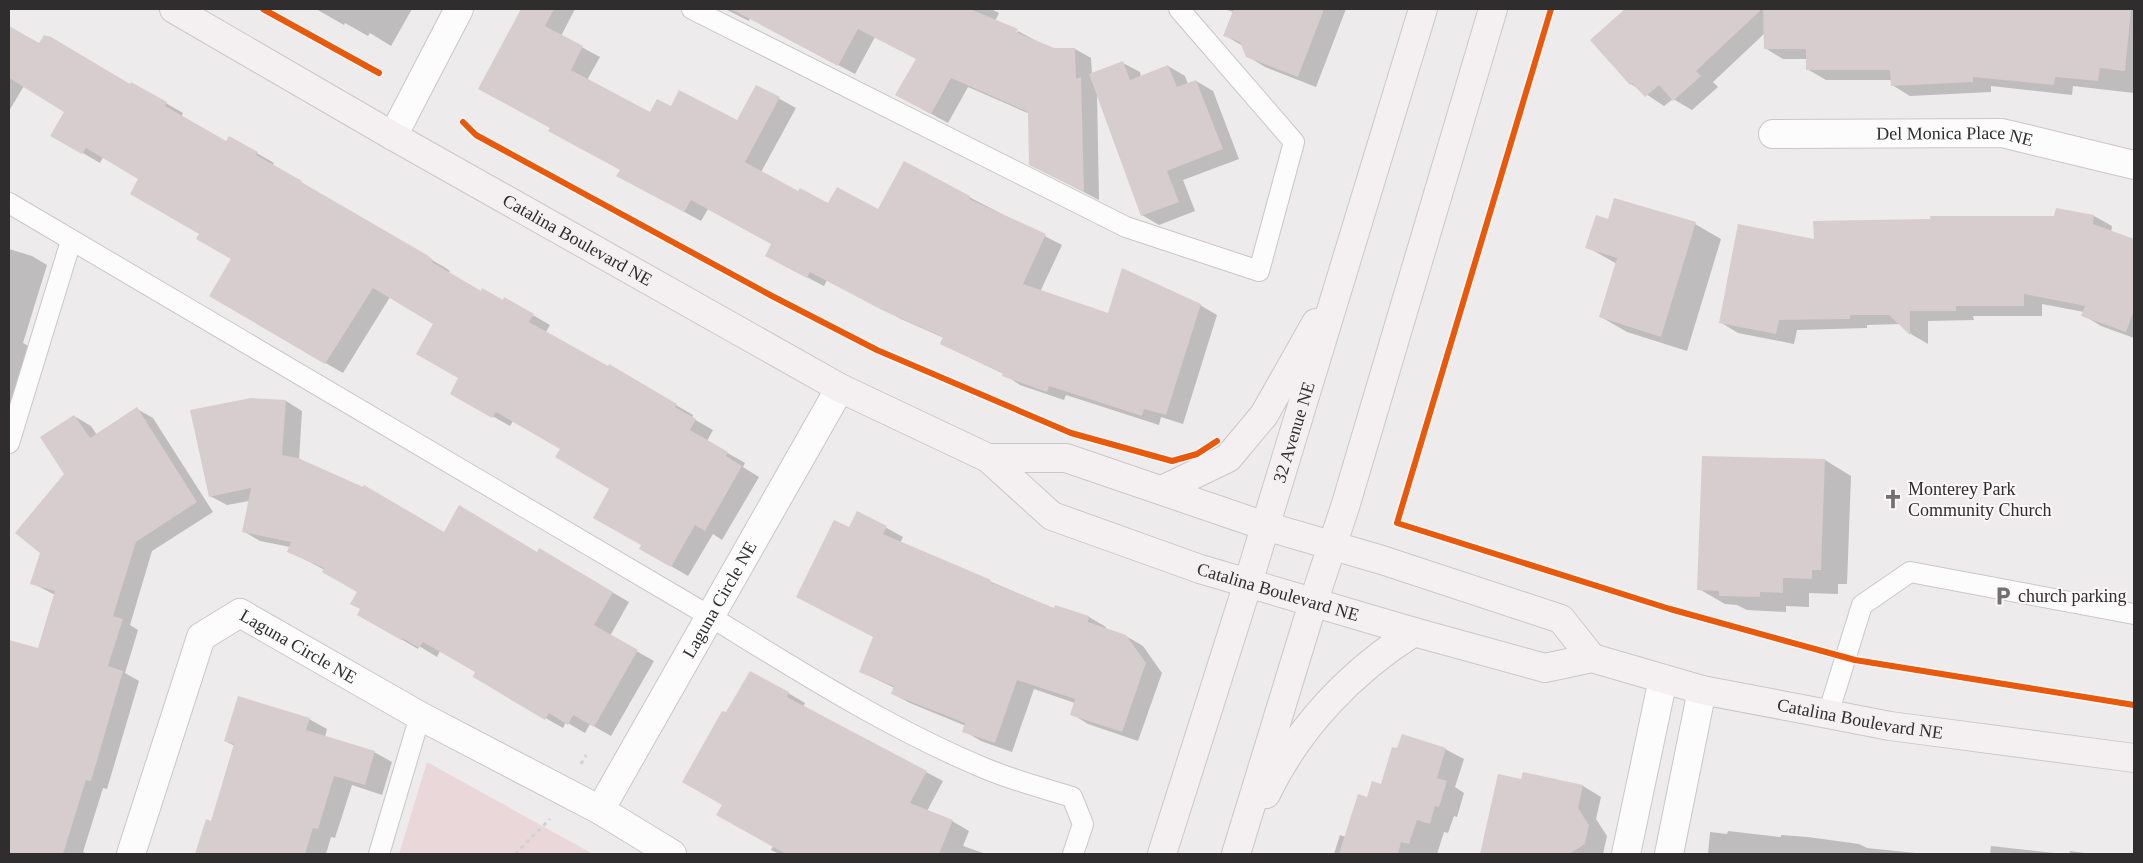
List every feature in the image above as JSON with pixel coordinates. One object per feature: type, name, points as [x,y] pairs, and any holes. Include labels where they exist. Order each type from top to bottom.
[{"type":"street","name":"Catalina Boulevard NE","points":[[174,9],[393,136],[840,388],[988,458],[1052,516],[1200,569],[1414,632],[1545,668],[1592,658],[1702,690],[1890,726],[2134,758]]},
{"type":"street","points":[[393,136],[459,9]]},
{"type":"street","name":"32 Avenue NE","points":[[1162,854],[1248,583],[1423,9]]},
{"type":"street","points":[[1237,854],[1313,603],[1348,498],[1494,9]]},
{"type":"street","name":"Del Monica Place NE","points":[[1773,134],[2002,133],[2134,165]]},
{"type":"street","points":[[1162,490],[1228,458],[1264,414],[1342,278]]},
{"type":"street","name":"Laguna Circle NE","points":[[600,810],[840,388]]},
{"type":"street","name":"Catalina Boulevard NE","points":[[988,458],[1066,458],[1265,526],[1382,560],[1561,619],[1592,658]]},
{"type":"street","name":"Laguna Circle NE","points":[[131,854],[200,636],[240,613],[420,716],[600,810],[672,854]]},
{"type":"street","points":[[1237,854],[1274,778],[1308,727],[1332,698],[1362,670],[1385,650],[1414,632]]},
{"type":"street","points":[[1626,854],[1663,679]]},
{"type":"street","points":[[1669,854],[1702,690]]},
{"type":"lane","points":[[692,9],[1126,227],[1259,271],[1294,142],[1179,9]]},
{"type":"lane","points":[[9,203],[812,678],[928,742],[986,769],[1072,797],[1083,824],[1073,854]]},
{"type":"lane","points":[[9,443],[71,241]]},
{"type":"lane","points":[[1828,714],[1862,605],[1910,572],[2134,614]]},
{"type":"lane","points":[[379,854],[420,716]]},
{"type":"shaded area","points":[[427,762],[593,854],[399,854]]},
{"type":"building","points":[[521,9],[554,9],[545,26],[583,46],[571,70],[650,112],[657,99],[671,106],[679,90],[737,120],[756,85],[780,97],[745,162],[798,191],[800,188],[828,203],[837,187],[878,209],[904,161],[970,196],[969,199],[1046,234],[1023,284],[1108,313],[1122,268],[1201,304],[1166,415],[1144,409],[1142,416],[1049,386],[1047,392],[1002,376],[1003,373],[940,344],[943,337],[882,310],[810,272],[807,278],[765,256],[771,244],[691,200],[684,212],[616,176],[620,170],[548,131],[550,128],[478,89]]},
{"type":"building","points":[[731,9],[970,9],[1018,29],[1016,32],[1054,48],[1075,48],[1076,79],[1081,77],[1084,192],[1029,165],[1028,112],[951,78],[931,114],[895,95],[916,59],[858,29],[838,66]]},
{"type":"building","points":[[1234,9],[1324,9],[1298,77],[1246,57],[1240,42],[1223,36]]},
{"type":"building","points":[[1625,9],[1762,9],[1696,71],[1701,76],[1673,101],[1659,85],[1645,97],[1632,83],[1630,85],[1590,40]]},
{"type":"building","points":[[1763,9],[2131,9],[2125,71],[2100,68],[2098,81],[2055,77],[2054,85],[1973,77],[1973,82],[1891,86],[1890,70],[1806,70],[1806,49],[1764,49]]},
{"type":"building","points":[[9,26],[39,43],[44,35],[51,37],[130,84],[131,82],[167,102],[165,106],[226,141],[229,136],[258,152],[256,155],[427,255],[433,260],[432,262],[481,291],[482,288],[503,300],[504,297],[534,314],[529,322],[608,366],[609,364],[677,404],[675,407],[696,419],[690,430],[728,452],[726,456],[742,466],[705,531],[695,525],[671,567],[639,549],[641,545],[593,518],[609,489],[555,457],[560,449],[496,412],[492,418],[450,394],[458,378],[416,354],[433,324],[373,288],[325,364],[209,296],[231,259],[196,239],[199,234],[130,194],[138,179],[86,148],[82,154],[50,136],[64,112],[9,78]]},
{"type":"building","points":[[1123,61],[1130,80],[1168,65],[1177,87],[1196,80],[1223,149],[1167,171],[1179,202],[1141,216],[1089,74]]},
{"type":"building","points":[[1614,198],[1696,222],[1661,337],[1599,317],[1617,258],[1585,248],[1596,215],[1608,219]]},
{"type":"building","points":[[2056,208],[2094,215],[2093,224],[2134,239],[2134,310],[2126,332],[2081,316],[2085,306],[2024,294],[2024,306],[1956,306],[1956,311],[1910,311],[1910,335],[1889,315],[1850,315],[1850,319],[1779,320],[1776,334],[1719,323],[1738,224],[1814,239],[1813,221],[1930,219],[1930,216],[2054,216]]},
{"type":"building","points":[[251,398],[286,400],[282,455],[298,458],[363,487],[364,485],[444,532],[459,505],[537,552],[539,548],[613,592],[594,625],[638,650],[594,727],[573,715],[568,725],[549,713],[545,720],[473,677],[475,672],[423,642],[419,648],[357,615],[360,609],[350,604],[357,592],[322,572],[324,568],[287,552],[291,542],[242,532],[251,488],[209,497],[190,410]]},
{"type":"building","points":[[137,407],[197,502],[136,542],[113,616],[123,619],[108,666],[123,671],[91,781],[86,780],[63,854],[9,854],[9,640],[38,648],[55,591],[30,584],[40,553],[15,533],[64,474],[40,437],[74,415],[90,438]]},
{"type":"building","points":[[1702,456],[1825,459],[1821,570],[1812,570],[1812,579],[1783,578],[1783,593],[1760,592],[1760,597],[1719,596],[1719,591],[1697,590]]},
{"type":"building","points":[[857,511],[887,526],[883,534],[991,580],[990,582],[1054,608],[1055,605],[1089,616],[1088,622],[1126,635],[1146,663],[1122,732],[1070,715],[1075,699],[1017,680],[995,743],[962,732],[965,723],[891,694],[894,686],[859,672],[873,637],[796,597],[834,520],[849,527]]},
{"type":"building","points":[[750,671],[789,692],[787,697],[927,771],[910,803],[953,820],[939,854],[786,854],[716,815],[722,805],[682,782],[722,711],[726,712]]},
{"type":"building","points":[[238,696],[310,718],[306,730],[375,751],[365,785],[334,776],[318,829],[313,828],[305,854],[195,854],[206,819],[211,821],[234,744],[224,741]]},
{"type":"building","points":[[1402,734],[1446,748],[1437,778],[1447,781],[1439,807],[1435,806],[1430,824],[1417,820],[1409,844],[1401,842],[1398,854],[1339,854],[1358,794],[1367,797],[1372,781],[1381,784],[1392,747],[1397,748]]},
{"type":"building","points":[[1523,772],[1583,785],[1578,808],[1589,825],[1585,844],[1569,854],[1480,854],[1498,774],[1521,779]]},
{"type":"cycle path","points":[[263,9],[379,73]]},
{"type":"cycle path","points":[[1551,9],[1397,523],[1670,609],[1855,660],[2134,705]]},
{"type":"cycle path","points":[[463,122],[476,135],[772,296],[877,350],[1071,433],[1172,461],[1197,454],[1217,441]]},
{"type":"place","name":"Monterey Park Community Church","points":[[1893,499]]},
{"type":"place","name":"church parking","points":[[2003,596]]}]
